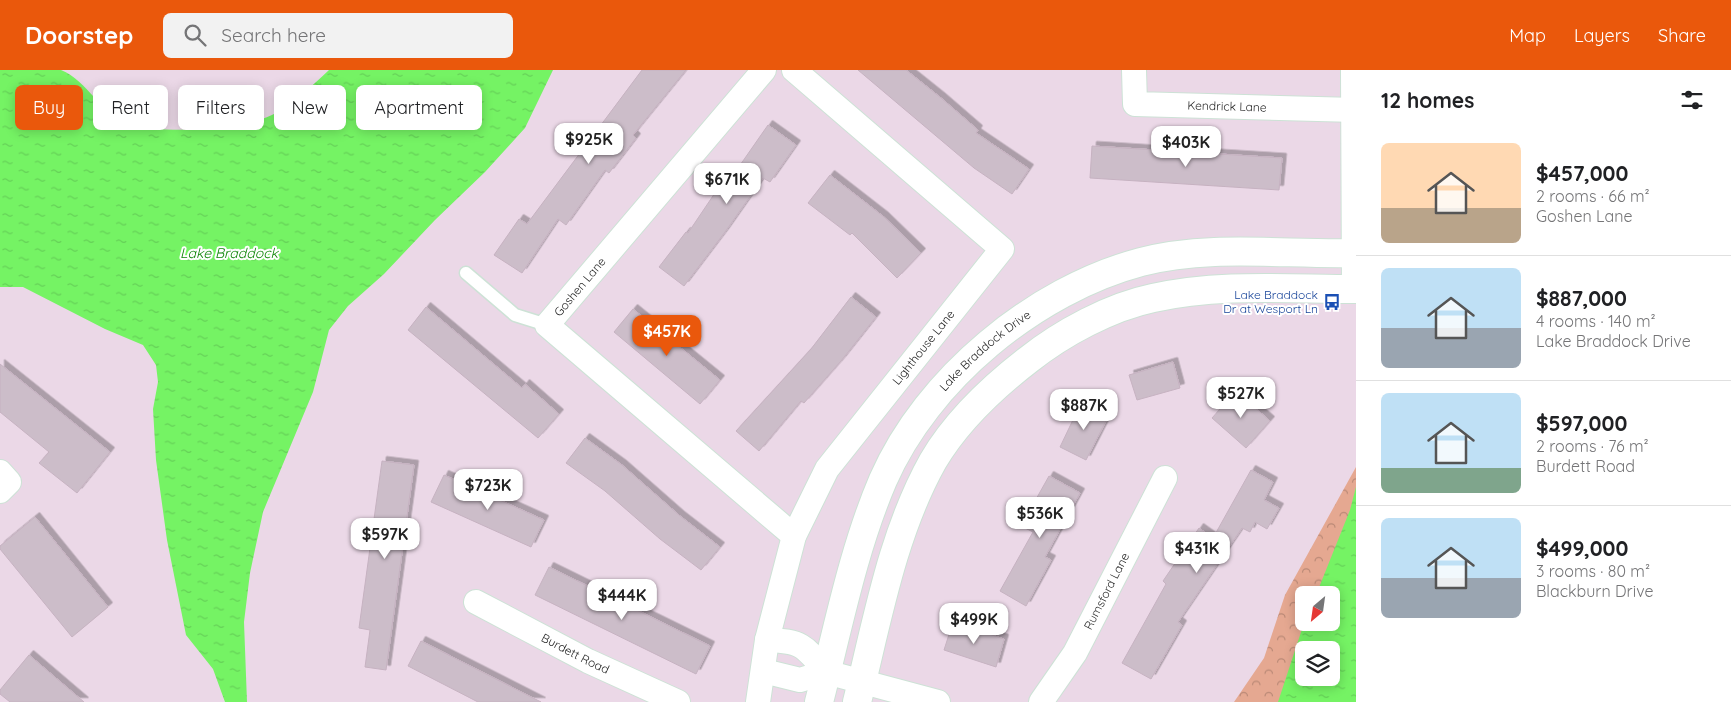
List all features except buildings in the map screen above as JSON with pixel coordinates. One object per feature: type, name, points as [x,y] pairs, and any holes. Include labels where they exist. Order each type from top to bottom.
[{"type":"street","name":"Goshen Lane","points":[[764,70],[547,326],[794,536]]},
{"type":"street","name":"Lighthouse Lane","points":[[758,702],[767,640],[794,536],[827,469],[1002,249],[794,70]]},
{"type":"street","name":"Kendrick Lane","points":[[1134,70],[1135,104],[1355,110]]},
{"type":"street","points":[[860,691],[891,570],[902,532],[917,494],[934,460],[956,430],[982,401],[1017,368],[1045,346],[1083,324],[1150,298],[1188,291],[1355,289],[1355,110],[1353,70]]},
{"type":"street","name":"Lake Braddock Drive","points":[[820,702],[826,672],[867,520],[884,479],[903,441],[927,408],[956,376],[1002,334],[1024,316],[1066,292],[1141,262],[1183,255],[1355,253]]},
{"type":"street","points":[[0,472],[9,482],[0,491]]},
{"type":"street","name":"Rumsford Lane","points":[[1041,702],[1075,653],[1165,478]]},
{"type":"street","name":"Burdett Road","points":[[476,602],[588,662],[678,702]]},
{"type":"street","points":[[767,640],[785,640],[806,648],[826,672],[860,691],[938,702]]},
{"type":"street","points":[[763,671],[800,680],[826,672]]},
{"type":"lane","points":[[466,273],[515,315],[547,326]]},
{"type":"green space","points":[[1356,467],[1356,702],[1234,702],[1264,658],[1285,595]]},
{"type":"water","name":"Lake Braddock","points":[[0,70],[61,70],[71,75],[82,85],[15,85],[15,130],[83,130],[83,86],[93,96],[93,130],[264,130],[264,118],[274,114],[274,130],[346,130],[346,85],[312,85],[329,70],[553,70],[525,128],[485,172],[435,220],[384,274],[348,306],[329,330],[313,392],[263,512],[250,573],[244,622],[247,702],[225,702],[213,669],[186,635],[167,540],[156,460],[153,409],[158,382],[156,365],[143,345],[105,329],[23,287],[0,287]]},
{"type":"water","points":[[1356,487],[1356,702],[1278,702],[1295,650],[1295,686],[1340,686],[1340,641],[1298,641],[1301,631],[1340,631],[1340,586],[1320,586],[1350,510]]},
{"type":"place","name":"Lake Braddock Dr at Wesport Ln","points":[[1332,302]]}]
